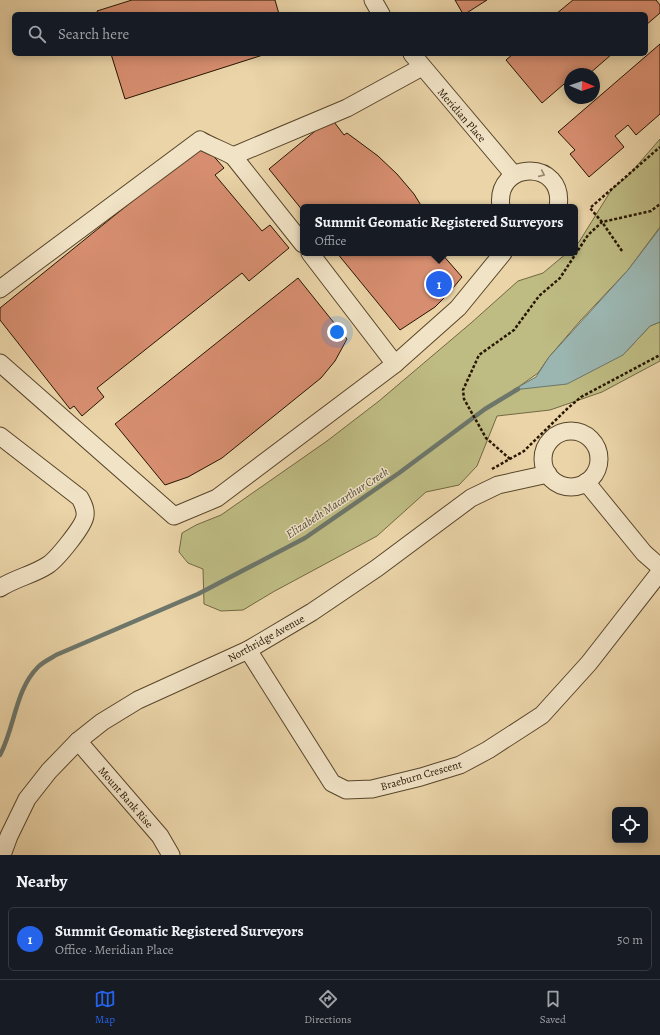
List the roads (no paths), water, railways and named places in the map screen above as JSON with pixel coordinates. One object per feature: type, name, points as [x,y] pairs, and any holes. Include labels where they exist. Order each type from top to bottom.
[{"type":"street","points":[[373,0],[380,12]]},
{"type":"street","points":[[233,156],[347,108],[417,61]]},
{"type":"street","name":"Meridian Place","points":[[417,61],[514,174]]},
{"type":"street","points":[[0,289],[200,140],[233,156],[300,240]]},
{"type":"street","points":[[501,204],[501,190],[506,181],[514,174],[531,170],[548,176],[554,183],[558,191],[560,200],[559,204]]},
{"type":"street","points":[[312,256],[395,364]]},
{"type":"street","points":[[0,363],[174,516],[217,498],[395,364],[458,308],[501,256]]},
{"type":"street","points":[[564,432],[577,432],[589,438],[593,442],[598,454],[598,467],[591,478],[586,482],[579,486],[565,486],[552,479],[548,474],[544,462],[544,455],[548,443],[558,434],[564,432]]},
{"type":"street","points":[[0,436],[80,498],[84,507],[85,515],[82,524],[57,557],[48,565],[0,588]]},
{"type":"street","name":"Northridge Avenue","points":[[2,855],[9,836],[28,799],[49,771],[78,741],[102,722],[138,700],[248,650],[312,612],[377,568],[471,498],[498,485],[548,474]]},
{"type":"street","points":[[586,482],[644,553],[660,567]]},
{"type":"street","name":"Braeburn Crescent","points":[[248,650],[332,783],[346,790],[372,789],[422,777],[460,765],[488,750],[542,715],[589,663],[660,572]]},
{"type":"street","name":"Mount Bank Rise","points":[[78,741],[160,836],[171,855]]},
{"type":"water","points":[[660,228],[660,322],[650,326],[623,355],[567,384],[513,390],[536,377],[549,357],[628,270]]},
{"type":"waterway","name":"Elizabeth Macarthur Creek","points":[[0,755],[24,687],[30,676],[42,664],[56,655],[198,594],[305,538],[399,473],[485,409],[518,389]]},
{"type":"place","name":"Summit Geomatic Registered Surveyors","points":[[439,284]]}]
